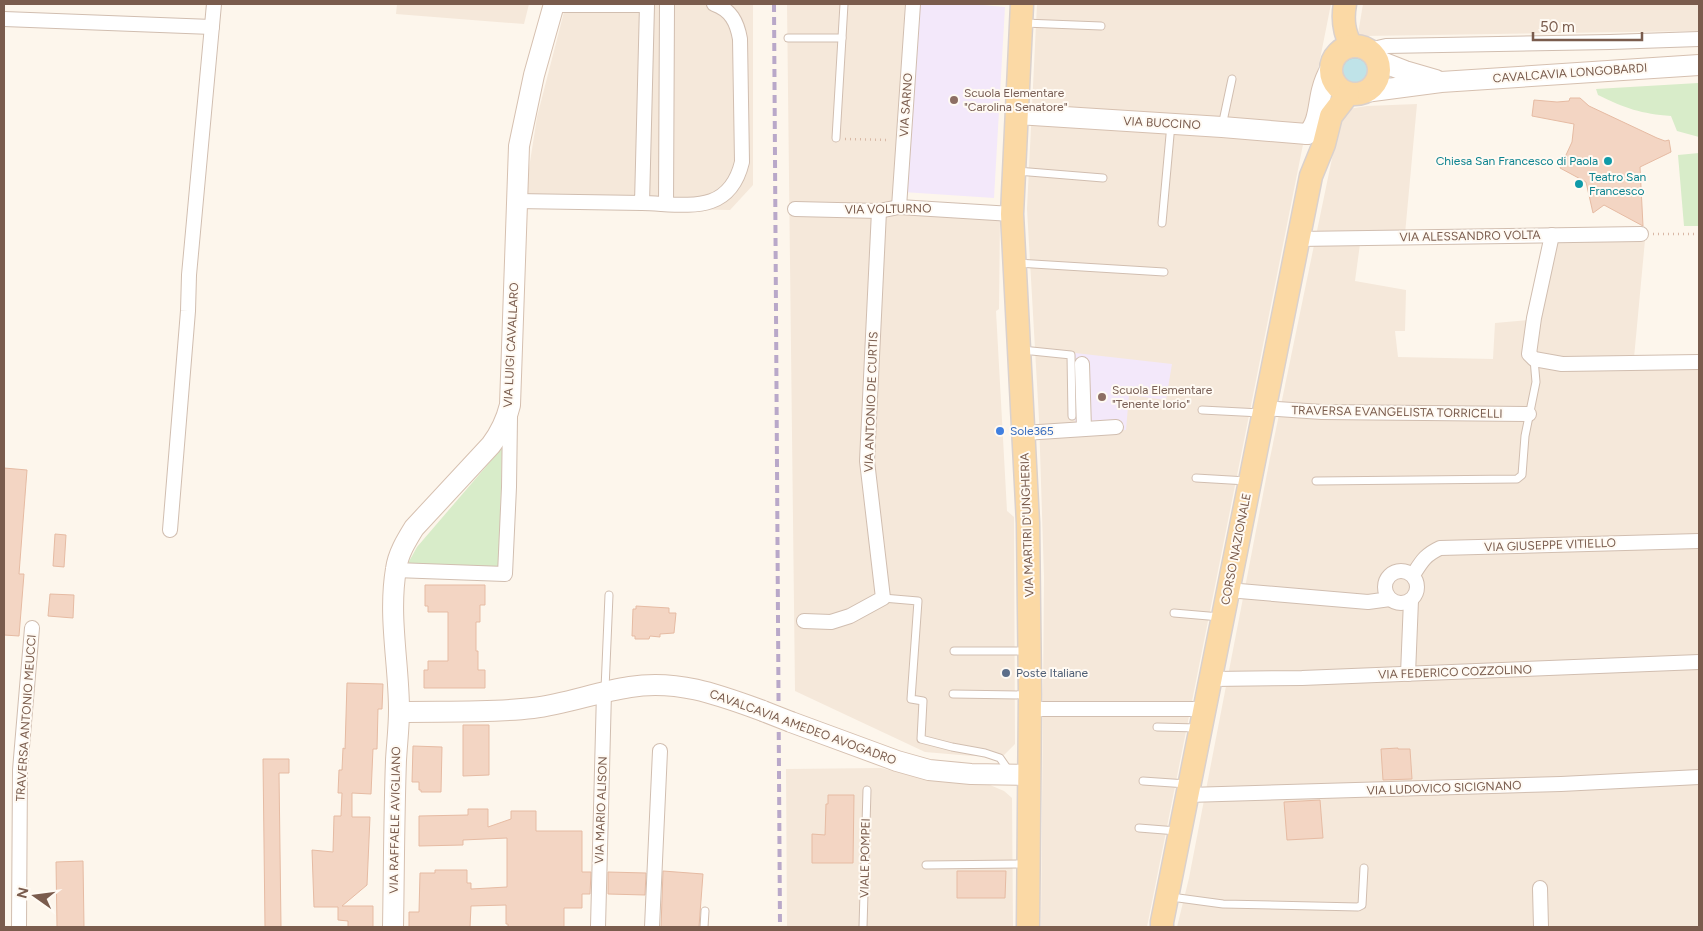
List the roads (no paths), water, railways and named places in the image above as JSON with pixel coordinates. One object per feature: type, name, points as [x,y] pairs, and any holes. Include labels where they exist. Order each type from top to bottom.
[{"type":"main road","name":"CORSO NAZIONALE","points":[[1161,925],[1212,679],[1311,176],[1324,144],[1331,116],[1356,93],[1376,82],[1379,67],[1344,28],[1345,4]]},
{"type":"main road","name":"VIA MARTIRI D'UNGHERIA","points":[[1022,13],[1012,214],[1028,523],[1030,702],[1020,775],[1028,864],[1028,927]]},
{"type":"main road","name":"CORSO NAZIONALE","points":[[1331,68],[1337,54],[1344,49],[1365,52]]},
{"type":"main road","points":[[1331,68],[1331,77],[1335,84],[1341,90],[1356,93]]},
{"type":"street","points":[[170,530],[188,311],[189,275],[214,4]]},
{"type":"street","points":[[554,4],[652,4],[642,203]]},
{"type":"street","name":"VIA LUIGI CAVALLARO","points":[[399,712],[394,623],[396,570],[402,549],[414,528],[499,434],[510,405],[519,153],[538,60],[554,4]]},
{"type":"street","points":[[666,204],[667,4]]},
{"type":"street","points":[[516,201],[705,204],[719,198],[730,189],[739,176],[742,162],[740,39],[738,27],[732,15],[722,7],[714,4]]},
{"type":"street","name":"VIA SARNO","points":[[899,206],[913,4]]},
{"type":"street","points":[[4,19],[212,27]]},
{"type":"street","points":[[1365,52],[1386,46],[1600,43],[1699,39]]},
{"type":"street","name":"CAVALCAVIA LONGOBARDI","points":[[1365,52],[1404,71],[1441,82]]},
{"type":"street","name":"CAVALCAVIA LONGOBARDI","points":[[1356,93],[1441,82],[1699,65]]},
{"type":"street","name":"CORSO NAZIONALE","points":[[1311,176],[1309,161],[1311,145],[1307,134],[1313,128],[1321,91],[1331,68]]},
{"type":"street","name":"VIA BUCCINO","points":[[1017,114],[1222,126],[1307,134]]},
{"type":"street","name":"VIA VOLTURNO","points":[[795,209],[879,211],[899,206],[1012,214]]},
{"type":"street","name":"VIA ANTONIO DE CURTIS","points":[[879,211],[867,461],[883,598]]},
{"type":"street","name":"VIA ALESSANDRO VOLTA","points":[[1298,239],[1642,234]]},
{"type":"street","points":[[1552,235],[1534,318],[1529,354],[1534,359],[1562,364],[1699,362]]},
{"type":"street","points":[[1082,364],[1084,429]]},
{"type":"street","points":[[396,570],[505,574],[510,405]]},
{"type":"street","name":"TRAVERSA EVANGELISTA TORRICELLI","points":[[1264,411],[1529,414]]},
{"type":"street","points":[[1024,433],[1116,427]]},
{"type":"street","name":"VIA GIUSEPPE VITIELLO","points":[[1413,575],[1424,558],[1429,553],[1440,548],[1699,541]]},
{"type":"street","points":[[1228,590],[1368,602],[1390,599],[1398,603],[1407,603],[1415,596],[1418,585],[1413,575],[1403,570],[1397,571],[1388,578],[1385,589],[1390,599]]},
{"type":"street","points":[[804,621],[831,622],[850,616],[883,598]]},
{"type":"street","points":[[1408,674],[1411,600]]},
{"type":"street","name":"TRAVERSA ANTONIO MEUCCI","points":[[20,927],[20,770],[32,628]]},
{"type":"street","name":"VIA FEDERICO COZZOLINO","points":[[1212,679],[1302,678],[1699,662]]},
{"type":"street","name":"CAVALCAVIA AMEDEO AVOGADRO","points":[[399,712],[530,708],[555,705],[632,686],[662,684],[709,692],[913,766],[956,773],[1020,775]]},
{"type":"street","name":"VIA MARIO ALISON","points":[[598,927],[604,692]]},
{"type":"street","points":[[1030,702],[1203,719]]},
{"type":"street","name":"VIA RAFFAELE AVIGLIANO","points":[[393,927],[399,712]]},
{"type":"street","points":[[652,927],[660,751]]},
{"type":"street","name":"VIA LUDOVICO SICIGNANO","points":[[1189,790],[1551,784],[1699,777]]},
{"type":"street","points":[[1540,888],[1541,927]]},
{"type":"lane","points":[[836,138],[844,4]]},
{"type":"lane","points":[[1022,13],[1101,26]]},
{"type":"lane","points":[[788,38],[842,38]]},
{"type":"lane","points":[[1222,126],[1232,79]]},
{"type":"lane","points":[[1162,223],[1171,124]]},
{"type":"lane","points":[[1014,171],[1103,178]]},
{"type":"lane","points":[[1014,263],[1164,272]]},
{"type":"lane","points":[[1020,350],[1071,355],[1072,416]]},
{"type":"lane","points":[[1316,481],[1518,479],[1522,475],[1525,436],[1536,382],[1534,359]]},
{"type":"lane","points":[[1202,410],[1264,411]]},
{"type":"lane","points":[[1196,478],[1250,482]]},
{"type":"lane","points":[[604,692],[609,595]]},
{"type":"lane","points":[[883,598],[918,601],[910,699],[923,701],[921,739],[1000,758],[1020,775]]},
{"type":"lane","points":[[1174,614],[1223,617]]},
{"type":"lane","points":[[954,651],[1030,652]]},
{"type":"lane","points":[[953,694],[1030,702]]},
{"type":"lane","points":[[1157,727],[1203,719]]},
{"type":"lane","points":[[1143,781],[1189,790]]},
{"type":"lane","name":"VIALE POMPEI","points":[[863,927],[866,790]]},
{"type":"lane","points":[[1139,828],[1180,831]]},
{"type":"lane","points":[[926,865],[1028,864]]},
{"type":"lane","points":[[1167,896],[1223,904],[1358,907],[1362,905],[1364,868]]},
{"type":"lane","points":[[704,927],[705,910]]},
{"type":"water","points":[[1355,58],[1364,62],[1368,71],[1364,80],[1355,84],[1346,80],[1342,71],[1346,62]]},
{"type":"railway","points":[[774,4],[780,927]]},
{"type":"place","name":"Scuola Elementare \"Carolina Senatore\"","points":[[954,100]]},
{"type":"place","name":"Chiesa San Francesco di Paola","points":[[1608,161]]},
{"type":"place","name":"Teatro San Francesco","points":[[1579,184]]},
{"type":"place","name":"Scuola Elementare \"Tenente Iorio\"","points":[[1102,397]]},
{"type":"place","name":"Sole365","points":[[1000,431]]},
{"type":"place","name":"Poste Italiane","points":[[1006,673]]}]
